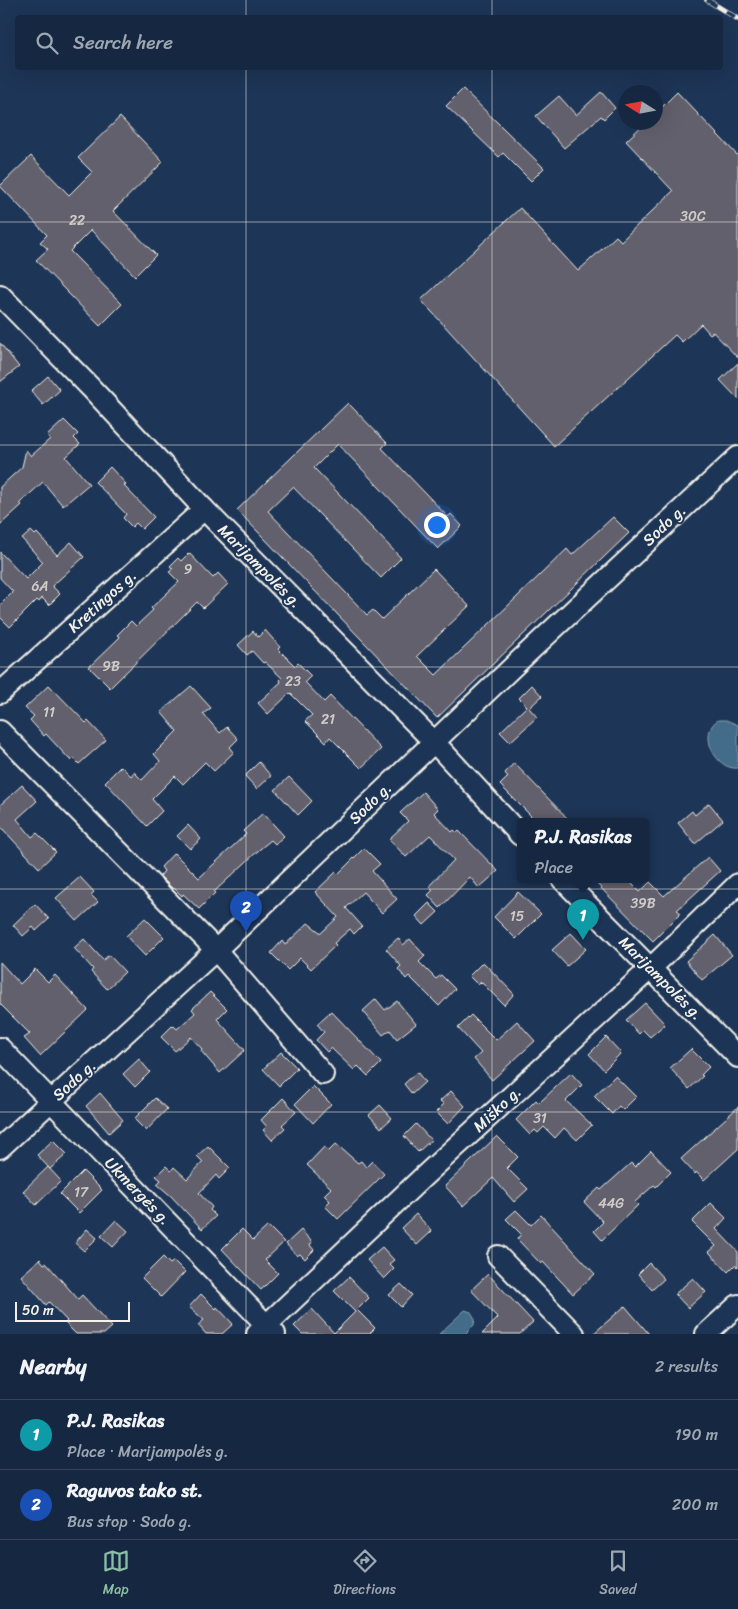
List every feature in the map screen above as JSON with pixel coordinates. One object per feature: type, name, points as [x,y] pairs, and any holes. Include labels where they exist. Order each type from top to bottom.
[{"type":"street","name":"Marijampolės g.","points":[[0,295],[91,388],[204,509],[434,742],[517,832]]},
{"type":"street","name":"Sodo g.","points":[[0,1148],[216,950],[434,742],[738,457]]},
{"type":"street","name":"Kretingos g.","points":[[0,693],[204,509]]},
{"type":"street","points":[[0,731],[216,950],[324,1074]]},
{"type":"street","name":"Marijampolės g.","points":[[566,883],[738,1057]]},
{"type":"street","name":"Miško g.","points":[[266,1331],[430,1170],[651,968],[738,884]]},
{"type":"street","name":"Ukmergės g.","points":[[0,1048],[266,1331]]},
{"type":"street","points":[[498,1256],[574,1334]]},
{"type":"street","points":[[706,1334],[738,1305]]},
{"type":"water","points":[[718,720],[726,720],[738,725],[738,768],[723,764],[716,758],[712,750],[709,742],[709,733],[712,726]]},
{"type":"water","points":[[465,1310],[471,1312],[475,1319],[474,1325],[465,1334],[439,1334]]},
{"type":"building","points":[[463,89],[544,168],[531,181],[503,153],[499,157],[446,106]]},
{"type":"building","points":[[601,92],[615,108],[604,119],[601,116],[564,148],[536,116],[559,96],[576,115]]},
{"type":"building","points":[[677,92],[738,156],[738,358],[713,332],[710,334],[701,324],[682,342],[675,335],[554,446],[421,300],[520,208],[578,271],[616,236],[621,241],[673,191],[626,141],[638,130],[663,130],[663,106]]},
{"type":"building","points":[[120,117],[163,162],[113,211],[156,255],[135,276],[91,230],[70,251],[122,304],[100,326],[36,260],[48,249],[40,242],[47,235],[0,186],[31,156],[69,195],[92,172],[78,158]]},
{"type":"building","points":[[0,343],[19,367],[0,382]]},
{"type":"building","points":[[738,363],[738,399],[720,380]]},
{"type":"building","points":[[48,376],[60,390],[43,405],[31,391]]},
{"type":"building","points":[[348,403],[387,443],[382,448],[448,517],[451,514],[462,526],[438,549],[338,444],[314,468],[401,558],[381,578],[293,487],[268,511],[367,615],[373,610],[382,619],[434,569],[469,606],[417,656],[436,675],[567,549],[572,555],[613,517],[629,533],[437,718],[237,510]]},
{"type":"building","points":[[64,420],[78,434],[74,438],[80,444],[66,457],[89,484],[63,506],[43,482],[0,525],[0,487],[22,467],[26,450],[31,456],[50,439],[47,436]]},
{"type":"building","points":[[110,467],[126,484],[124,486],[154,517],[142,529],[136,523],[132,527],[123,518],[126,514],[95,482]]},
{"type":"building","points":[[31,531],[35,535],[37,533],[57,555],[71,542],[84,557],[52,586],[60,594],[49,605],[42,598],[39,602],[37,600],[10,627],[0,617],[0,605],[13,592],[0,578],[0,552],[26,579],[43,562],[22,539]]},
{"type":"building","points":[[189,553],[213,578],[218,573],[228,584],[203,608],[197,602],[110,688],[89,667],[120,637],[117,635],[131,621],[136,626],[153,610],[151,608],[179,582],[169,572],[173,569],[170,566],[178,558],[181,561]]},
{"type":"building","points":[[265,630],[280,647],[278,649],[295,666],[298,663],[311,676],[305,682],[324,702],[330,696],[381,749],[361,768],[330,737],[326,742],[305,721],[312,715],[290,693],[268,714],[258,703],[281,682],[282,678],[265,662],[263,663],[252,651],[247,655],[238,645],[253,631],[258,637]]},
{"type":"building","points":[[49,685],[86,723],[88,721],[106,740],[79,764],[73,758],[71,761],[46,734],[44,736],[30,720],[34,716],[25,708]]},
{"type":"building","points":[[532,685],[542,696],[529,708],[537,717],[510,742],[500,732],[527,706],[519,698]]},
{"type":"building","points":[[191,686],[211,708],[203,714],[220,733],[227,727],[238,739],[230,747],[234,752],[214,771],[205,762],[183,784],[175,776],[152,799],[162,811],[147,826],[105,782],[121,766],[131,776],[134,772],[142,780],[160,761],[154,754],[177,731],[161,712]]},
{"type":"building","points":[[259,762],[271,776],[257,789],[245,776]]},
{"type":"building","points":[[514,763],[567,818],[533,818],[500,785],[508,777],[505,773]]},
{"type":"building","points":[[289,777],[312,801],[298,815],[275,790]]},
{"type":"building","points":[[22,785],[37,801],[17,819],[32,837],[37,833],[56,852],[39,868],[0,826],[0,805]]},
{"type":"building","points":[[423,792],[438,809],[434,813],[452,832],[454,830],[457,833],[459,831],[498,871],[479,888],[470,877],[440,908],[428,895],[433,890],[429,886],[454,860],[430,835],[406,857],[389,839],[408,821],[400,813]]},
{"type":"building","points":[[709,803],[723,820],[695,844],[678,823],[692,811],[695,815]]},
{"type":"building","points":[[263,813],[284,836],[275,844],[271,840],[260,849],[214,892],[199,909],[183,894],[182,896],[173,889],[160,876],[164,871],[161,867],[174,853],[199,878],[246,834],[243,831]]},
{"type":"building","points":[[188,825],[201,839],[190,849],[177,836]]},
{"type":"building","points":[[364,848],[380,864],[372,871],[397,899],[382,913],[363,892],[346,908],[362,926],[354,934],[350,929],[334,943],[336,945],[311,969],[300,958],[288,970],[271,953],[282,941],[285,945],[308,923],[321,933],[338,917],[315,892],[336,872],[338,874]]},
{"type":"building","points":[[708,857],[720,871],[677,910],[681,913],[653,941],[596,883],[631,883],[640,892],[650,882],[664,896]]},
{"type":"building","points":[[80,877],[94,892],[91,895],[98,902],[77,921],[56,898]]},
{"type":"building","points":[[518,892],[541,914],[516,939],[494,917]]},
{"type":"building","points":[[429,903],[438,912],[424,925],[416,916]]},
{"type":"building","points":[[35,904],[49,919],[36,931],[33,927],[23,936],[13,925]]},
{"type":"building","points":[[145,918],[164,937],[145,956],[126,936]]},
{"type":"building","points":[[571,933],[586,949],[567,966],[552,950]]},
{"type":"building","points":[[715,935],[732,955],[702,980],[686,961]]},
{"type":"building","points":[[398,938],[403,945],[410,939],[425,956],[419,962],[436,979],[441,975],[455,989],[439,1006],[409,976],[406,979],[398,969],[401,966],[386,949]]},
{"type":"building","points":[[84,939],[103,960],[109,955],[125,972],[107,989],[91,972],[93,969],[74,948]]},
{"type":"building","points":[[0,962],[20,984],[35,969],[48,982],[55,975],[88,1010],[40,1056],[24,1038],[30,1034],[0,1004]]},
{"type":"building","points":[[483,962],[514,994],[504,1005],[481,982],[478,985],[469,976]]},
{"type":"building","points":[[210,992],[227,1009],[217,1019],[245,1050],[220,1073],[191,1037],[175,1051],[161,1037],[173,1025],[177,1029],[195,1013],[192,1009]]},
{"type":"building","points":[[376,999],[385,1010],[397,1001],[416,1024],[397,1039],[390,1030],[383,1035],[363,1011]]},
{"type":"building","points":[[645,1003],[665,1024],[650,1037],[643,1030],[639,1034],[626,1020]]},
{"type":"building","points":[[331,1011],[381,1063],[368,1076],[358,1066],[354,1070],[331,1048],[327,1052],[316,1040],[324,1032],[317,1024]]},
{"type":"building","points":[[471,1015],[496,1040],[517,1021],[535,1041],[492,1080],[474,1059],[481,1053],[458,1028]]},
{"type":"building","points":[[606,1037],[621,1053],[604,1070],[589,1054]]},
{"type":"building","points":[[691,1049],[709,1067],[701,1075],[703,1076],[689,1089],[670,1068]]},
{"type":"building","points":[[281,1052],[297,1068],[279,1086],[263,1069]]},
{"type":"building","points":[[139,1059],[150,1072],[135,1087],[123,1074]]},
{"type":"building","points":[[417,1072],[425,1082],[412,1094],[404,1084]]},
{"type":"building","points":[[571,1073],[582,1085],[566,1101],[592,1125],[577,1140],[564,1128],[555,1138],[544,1127],[538,1133],[535,1130],[530,1135],[516,1120],[536,1100],[539,1103]]},
{"type":"building","points":[[615,1076],[636,1097],[623,1110],[619,1106],[612,1114],[594,1096]]},
{"type":"building","points":[[313,1086],[331,1104],[313,1123],[295,1104]]},
{"type":"building","points":[[451,1091],[465,1106],[448,1124],[436,1112],[444,1104],[440,1101]]},
{"type":"building","points":[[100,1093],[123,1120],[109,1133],[86,1106]]},
{"type":"building","points":[[155,1098],[167,1109],[146,1131],[134,1119]]},
{"type":"building","points":[[283,1098],[296,1112],[282,1125],[285,1128],[272,1140],[263,1130],[267,1127],[261,1120]]},
{"type":"building","points":[[380,1105],[392,1118],[381,1128],[369,1115]]},
{"type":"building","points":[[738,1107],[738,1149],[704,1180],[696,1172],[695,1174],[681,1159]]},
{"type":"building","points":[[416,1124],[431,1140],[418,1152],[404,1136]]},
{"type":"building","points":[[497,1136],[518,1157],[507,1168],[528,1189],[514,1202],[493,1178],[463,1206],[445,1186]]},
{"type":"building","points":[[53,1140],[67,1154],[50,1169],[37,1155]]},
{"type":"building","points":[[336,1144],[358,1163],[361,1161],[366,1167],[372,1161],[384,1174],[338,1219],[325,1206],[330,1201],[324,1195],[331,1188],[307,1165],[324,1147],[329,1151]]},
{"type":"building","points":[[208,1146],[230,1168],[219,1179],[216,1175],[199,1193],[212,1207],[210,1210],[216,1216],[202,1229],[157,1184],[161,1180],[156,1176],[166,1166],[171,1171],[174,1167],[187,1179],[203,1162],[197,1156]]},
{"type":"building","points":[[651,1151],[671,1172],[656,1187],[654,1185],[635,1202],[638,1205],[602,1240],[594,1231],[603,1222],[584,1202],[599,1188],[601,1190],[631,1163],[635,1167]]},
{"type":"building","points":[[48,1167],[61,1181],[36,1205],[23,1191]]},
{"type":"building","points":[[83,1171],[102,1190],[79,1213],[60,1194]]},
{"type":"building","points":[[711,1203],[726,1218],[716,1229],[738,1252],[738,1268],[735,1265],[728,1272],[709,1252],[716,1246],[692,1222]]},
{"type":"building","points":[[516,1210],[531,1225],[541,1215],[595,1274],[573,1294],[543,1262],[541,1264],[517,1239],[521,1234],[506,1219]]},
{"type":"building","points":[[416,1214],[432,1231],[417,1245],[401,1228]]},
{"type":"building","points":[[116,1220],[128,1231],[113,1247],[101,1236]]},
{"type":"building","points":[[268,1226],[284,1242],[265,1260],[278,1273],[261,1290],[222,1249],[242,1229],[253,1240]]},
{"type":"building","points":[[87,1229],[97,1238],[84,1251],[75,1243]]},
{"type":"building","points":[[301,1230],[312,1242],[310,1245],[314,1250],[305,1259],[300,1254],[297,1256],[286,1244]]},
{"type":"building","points":[[382,1247],[394,1260],[389,1264],[394,1269],[384,1279],[367,1260]]},
{"type":"building","points":[[163,1257],[170,1264],[174,1261],[185,1272],[161,1297],[142,1278]]},
{"type":"building","points":[[40,1259],[44,1264],[46,1263],[78,1299],[82,1295],[112,1327],[104,1334],[76,1334],[65,1323],[67,1321],[49,1302],[46,1305],[21,1276]]},
{"type":"building","points":[[649,1263],[664,1279],[652,1290],[638,1274]]},
{"type":"building","points":[[488,1274],[533,1322],[520,1334],[482,1334],[498,1318],[471,1290]]},
{"type":"building","points":[[349,1277],[369,1298],[357,1310],[375,1328],[369,1334],[302,1334],[294,1326],[312,1309],[334,1333],[355,1312],[334,1291]]},
{"type":"building","points":[[693,1278],[706,1292],[688,1308],[675,1294]]},
{"type":"building","points":[[401,1284],[412,1295],[401,1307],[389,1295]]},
{"type":"building","points":[[201,1294],[233,1324],[222,1334],[206,1334],[198,1325],[204,1320],[189,1307]]},
{"type":"building","points":[[625,1306],[649,1334],[593,1334]]},
{"type":"railway","points":[[707,0],[738,19]]},
{"type":"place","name":"Raguvos tako st.","points":[[246,932]]},
{"type":"place","name":"P.J. Rasikas","points":[[583,940]]}]
